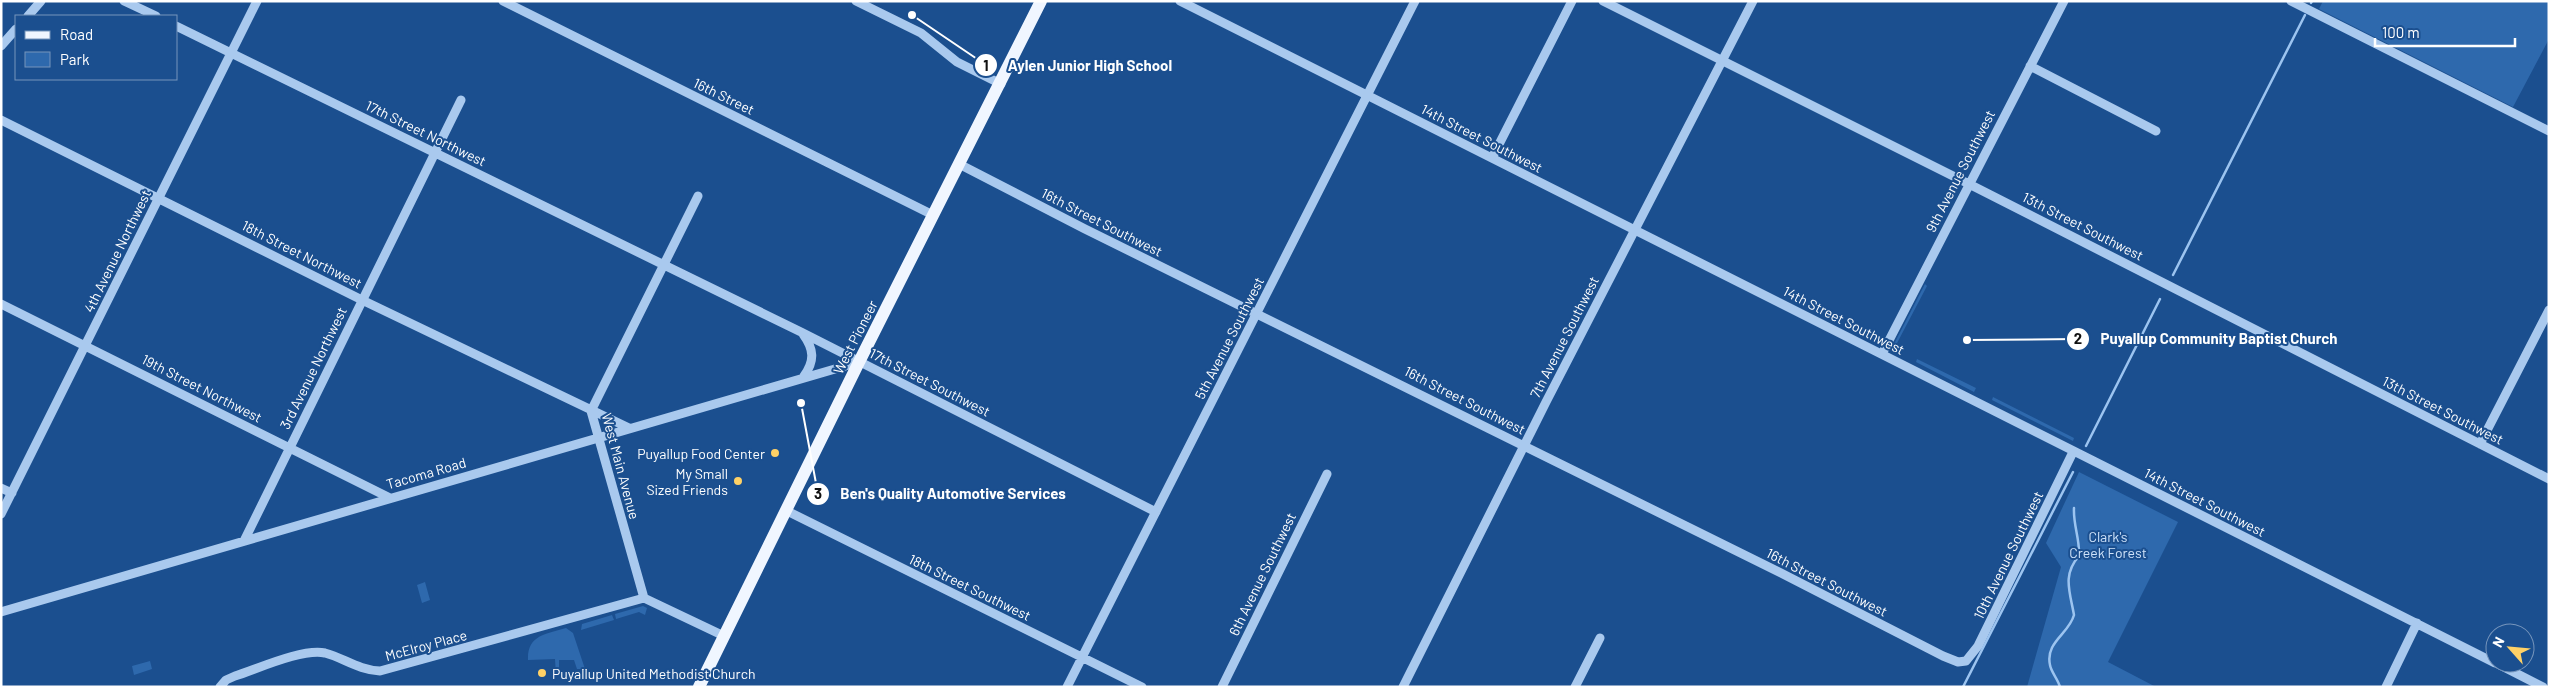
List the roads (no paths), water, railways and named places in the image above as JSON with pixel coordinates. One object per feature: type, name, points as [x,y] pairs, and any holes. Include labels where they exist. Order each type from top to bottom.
[{"type":"main road","name":"West Pioneer","points":[[699,687],[859,362],[1042,1]]},
{"type":"street","points":[[29,15],[41,1]]},
{"type":"street","points":[[124,1],[154,15]]},
{"type":"street","name":"4th Avenue Northwest","points":[[1,514],[257,1]]},
{"type":"street","name":"16th Street","points":[[502,1],[933,215]]},
{"type":"street","points":[[856,1],[921,33],[957,62],[1001,84]]},
{"type":"street","name":"14th Street Southwest","points":[[1180,1],[2485,658]]},
{"type":"street","name":"5th Avenue Southwest","points":[[1067,687],[1415,1]]},
{"type":"street","points":[[1492,158],[1572,1]]},
{"type":"street","name":"13th Street Southwest","points":[[1602,1],[1969,184],[2549,479]]},
{"type":"street","name":"7th Avenue Southwest","points":[[1403,687],[1753,1]]},
{"type":"street","name":"9th Avenue Southwest","points":[[1882,354],[2064,1]]},
{"type":"street","points":[[2291,1],[2549,131]]},
{"type":"street","name":"17th Street Northwest","points":[[178,27],[664,266]]},
{"type":"street","points":[[1,46],[15,30]]},
{"type":"street","points":[[2030,66],[2156,130]]},
{"type":"street","name":"3rd Avenue Northwest","points":[[244,541],[461,100]]},
{"type":"street","name":"18th Street Northwest","points":[[1,120],[362,300],[629,428]]},
{"type":"street","name":"16th Street Southwest","points":[[959,164],[1040,207],[1525,445],[1958,662]]},
{"type":"street","name":"West Main Avenue","points":[[644,598],[592,411],[698,196]]},
{"type":"street","name":"17th Street Southwest","points":[[664,266],[801,332],[1156,512]]},
{"type":"street","name":"19th Street Northwest","points":[[1,304],[390,498]]},
{"type":"street","points":[[2480,444],[2549,310]]},
{"type":"street","points":[[801,332],[810,344],[813,355],[812,364],[804,376]]},
{"type":"street","name":"Tacoma Road","points":[[1,612],[804,376],[859,362]]},
{"type":"street","name":"10th Avenue Southwest","points":[[1958,662],[1966,661],[1978,646],[2074,452]]},
{"type":"street","name":"6th Avenue Southwest","points":[[1222,687],[1327,474]]},
{"type":"street","points":[[1,488],[12,493]]},
{"type":"street","name":"18th Street Southwest","points":[[786,511],[1142,687]]},
{"type":"street","points":[[644,598],[724,636]]},
{"type":"street","name":"McElroy Place","points":[[220,687],[226,680],[235,676],[313,652],[330,655],[363,670],[380,671],[644,598]]},
{"type":"street","points":[[2386,687],[2417,624]]},
{"type":"street","points":[[1576,687],[1600,638]]},
{"type":"street","name":"14th Street Southwest","points":[[2515,673],[2543,687]]},
{"type":"waterway","points":[[2173,275],[2305,15]]},
{"type":"waterway","points":[[2086,446],[2160,299]]},
{"type":"waterway","points":[[1963,687],[2073,472]]},
{"type":"waterway","points":[[2060,687],[2051,668],[2049,657],[2054,644],[2067,628],[2074,615],[2069,591],[2070,570],[2079,556],[2074,508]]},
{"type":"place","name":"Aylen Junior High School","points":[[912,15]]},
{"type":"place","name":"Puyallup Community Baptist Church","points":[[1967,340]]},
{"type":"place","name":"Ben's Quality Automotive Services","points":[[801,403]]},
{"type":"place","name":"Puyallup Food Center","points":[[775,453]]},
{"type":"place","name":"My Small Sized Friends","points":[[738,481]]},
{"type":"place","name":"Puyallup United Methodist Church","points":[[542,673]]},
{"type":"park label","name":"Clark's Creek Forest","points":[[2108,544]]}]
